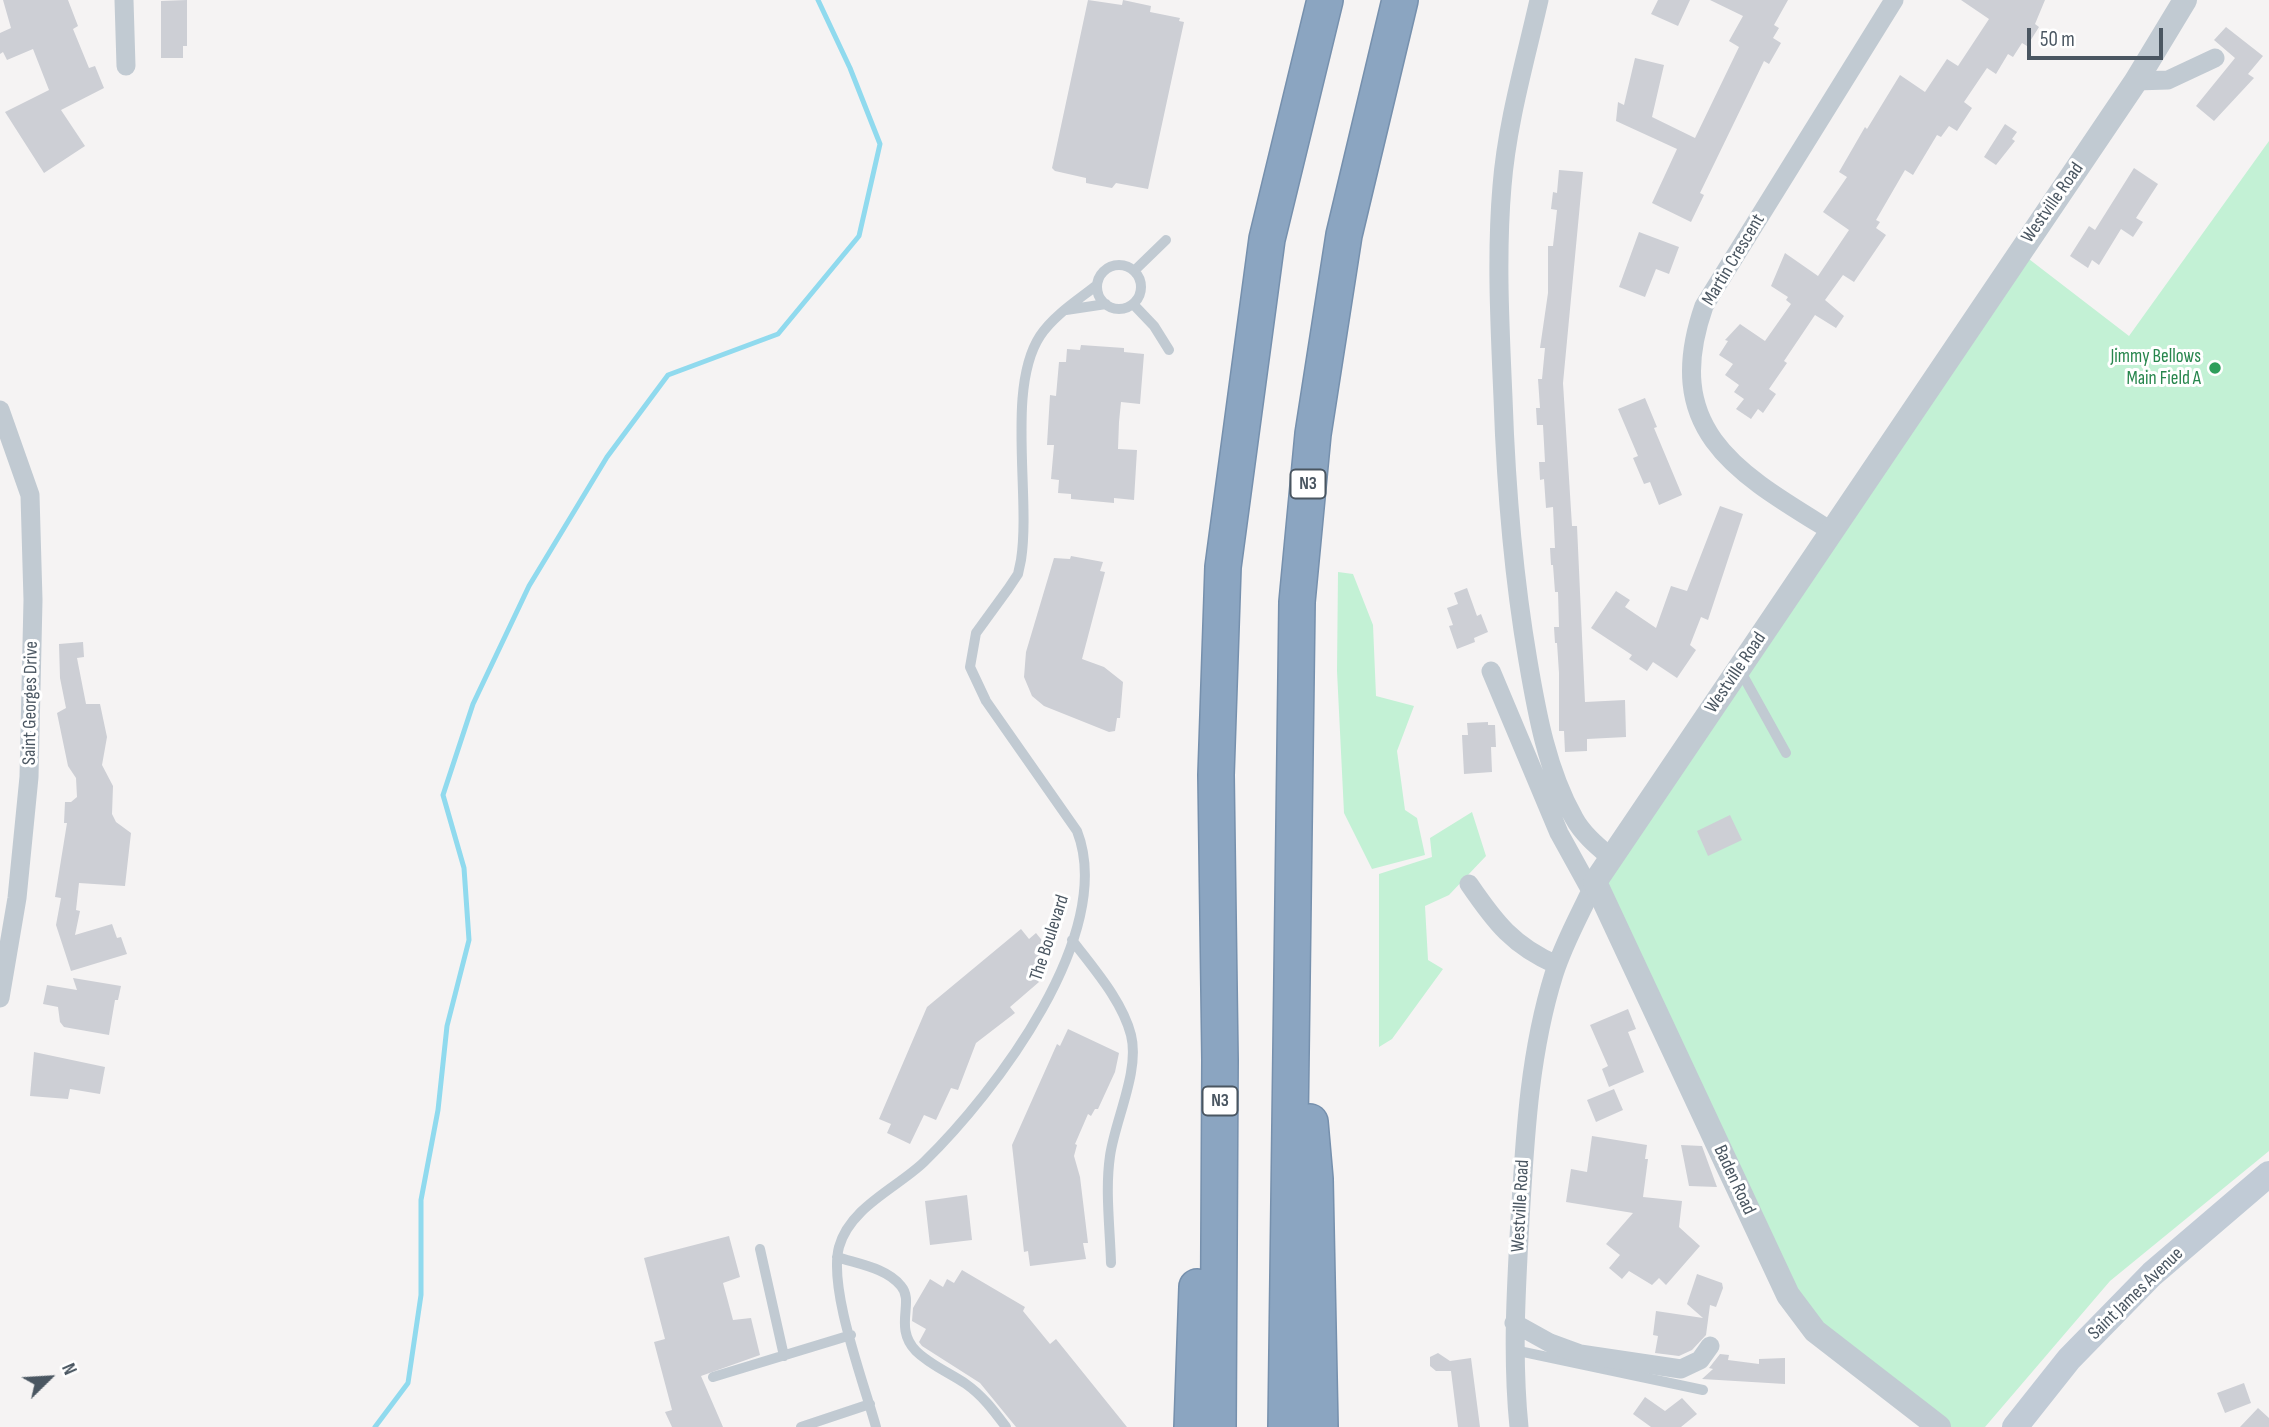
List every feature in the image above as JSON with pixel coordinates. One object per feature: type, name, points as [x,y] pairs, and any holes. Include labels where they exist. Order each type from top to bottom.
[{"type":"highway","name":"N3","points":[[1218,1427],[1220,1060],[1216,775],[1223,567],[1267,239],[1325,0]]},
{"type":"highway","name":"N3","points":[[1286,1427],[1297,602],[1313,434],[1344,235],[1400,0]]},
{"type":"highway","points":[[1293,976],[1315,1179],[1320,1427]]},
{"type":"highway","points":[[1192,1427],[1200,1207],[1220,1060]]},
{"type":"main road","name":"Saint James Avenue","points":[[2015,1427],[2069,1359],[2152,1275],[2269,1174]]},
{"type":"street","points":[[124,0],[126,66]]},
{"type":"street","points":[[1539,0],[1510,123],[1502,187],[1500,342],[1507,505],[1525,649],[1547,754],[1574,819],[1592,843],[1609,856]]},
{"type":"street","name":"Martin Crescent","points":[[1833,532],[1733,465],[1711,440],[1698,408],[1690,373],[1693,339],[1704,306],[1894,0]]},
{"type":"street","name":"Westville Road","points":[[1519,1427],[1513,1350],[1526,1111],[1539,1033],[1557,965],[1593,887],[1609,856],[1833,532],[2136,81],[2185,0]]},
{"type":"street","points":[[2136,81],[2168,80],[2215,58]]},
{"type":"street","name":"Saint Georges Drive","points":[[0,410],[30,495],[33,600],[29,777],[17,898],[0,998]]},
{"type":"street","points":[[1491,671],[1559,833],[1593,887]]},
{"type":"street","points":[[1469,884],[1513,940],[1529,953],[1557,965]]},
{"type":"street","name":"Baden Road","points":[[1593,887],[1793,1302],[1815,1331],[1831,1345],[1940,1427]]},
{"type":"street","points":[[1514,1323],[1550,1343],[1580,1354],[1681,1369],[1700,1360],[1710,1346]]},
{"type":"lane","points":[[1134,271],[1166,240]]},
{"type":"lane","points":[[1066,310],[1106,304],[1119,309],[1133,304],[1141,284],[1134,271],[1122,265],[1115,265],[1102,272],[1097,285],[1106,304]]},
{"type":"lane","name":"The Boulevard","points":[[876,1427],[837,1277],[840,1244],[855,1219],[923,1163],[999,1072],[1037,1021],[1060,975],[1072,940],[1087,874],[1085,852],[1067,815],[986,701],[970,667],[976,633],[1018,574],[1023,544],[1023,444],[1027,369],[1041,335],[1097,285]]},
{"type":"lane","points":[[1133,304],[1154,326],[1169,350]]},
{"type":"lane","points":[[1739,668],[1786,753]]},
{"type":"lane","points":[[1072,940],[1102,981],[1131,1036],[1125,1098],[1113,1133],[1110,1160],[1111,1263]]},
{"type":"lane","points":[[760,1249],[784,1356]]},
{"type":"lane","points":[[838,1257],[882,1272],[902,1286],[907,1304],[903,1322],[908,1341],[918,1353],[984,1398],[1006,1427]]},
{"type":"lane","points":[[713,1377],[851,1335]]},
{"type":"lane","points":[[1513,1350],[1703,1390]]},
{"type":"lane","points":[[801,1427],[870,1404]]},
{"type":"green space","points":[[2269,141],[2269,1151],[2110,1281],[1985,1427],[1942,1427],[1818,1331],[1598,881],[2025,256],[2129,336]]},
{"type":"green space","points":[[1338,572],[1353,574],[1373,625],[1376,696],[1414,706],[1397,751],[1405,810],[1417,818],[1425,855],[1372,869],[1344,813],[1337,671]]},
{"type":"green space","points":[[1472,812],[1486,856],[1449,895],[1425,906],[1428,960],[1443,969],[1392,1039],[1379,1047],[1379,874],[1432,857],[1430,838]]},
{"type":"building","points":[[3,0],[68,0],[78,26],[73,29],[89,68],[95,66],[104,88],[61,110],[85,146],[44,173],[5,112],[49,90],[33,49],[7,60],[3,52],[0,54],[0,33],[11,28]]},
{"type":"building","points":[[187,0],[187,46],[183,46],[183,58],[161,58],[161,1]]},
{"type":"building","points":[[1088,0],[1122,5],[1123,0],[1151,6],[1150,12],[1180,18],[1179,21],[1184,22],[1148,189],[1116,183],[1112,188],[1086,183],[1086,178],[1052,168]]},
{"type":"building","points":[[1658,0],[1690,0],[1678,26],[1651,14]]},
{"type":"building","points":[[1710,0],[1788,0],[1774,25],[1779,28],[1773,38],[1781,43],[1769,64],[1764,61],[1700,193],[1704,195],[1691,222],[1652,203],[1677,149],[1616,121],[1618,102],[1624,105],[1635,58],[1664,65],[1652,117],[1695,138],[1739,47],[1729,41],[1743,16]]},
{"type":"building","points":[[1961,0],[2045,0],[2035,24],[2039,27],[2027,46],[2022,43],[2013,57],[2008,54],[1996,74],[1987,68],[1964,102],[1972,108],[1957,131],[1949,126],[1941,137],[1937,135],[1913,175],[1905,170],[1876,220],[1880,222],[1876,228],[1886,235],[1854,282],[1843,275],[1825,300],[1844,316],[1836,328],[1815,315],[1769,389],[1776,394],[1763,413],[1758,409],[1751,419],[1736,409],[1744,399],[1734,392],[1739,385],[1725,375],[1733,364],[1719,355],[1728,341],[1725,340],[1740,324],[1765,341],[1791,304],[1786,300],[1788,297],[1771,286],[1785,253],[1818,276],[1849,230],[1823,212],[1847,177],[1839,172],[1865,127],[1867,129],[1900,75],[1925,92],[1947,59],[1958,66],[1989,19]]},
{"type":"building","points":[[2226,27],[2263,56],[2248,74],[2254,78],[2214,121],[2196,106],[2235,58],[2214,40]]},
{"type":"building","points":[[2005,124],[2017,132],[2012,139],[2015,141],[1996,165],[1984,157]]},
{"type":"building","points":[[2134,168],[2158,184],[2136,218],[2143,222],[2133,237],[2121,229],[2099,265],[2092,260],[2088,268],[2070,256],[2089,226],[2095,230]]},
{"type":"building","points":[[1559,170],[1583,172],[1563,383],[1572,526],[1577,526],[1585,702],[1625,700],[1626,737],[1587,739],[1587,751],[1565,752],[1564,731],[1559,731],[1559,673],[1554,627],[1559,627],[1558,592],[1555,592],[1550,548],[1555,548],[1553,507],[1546,508],[1544,479],[1540,480],[1539,462],[1545,462],[1543,425],[1537,425],[1536,408],[1540,408],[1538,379],[1542,379],[1545,348],[1540,348],[1548,293],[1548,246],[1553,246],[1557,210],[1551,209],[1553,192],[1557,193]]},
{"type":"building","points":[[1639,232],[1679,247],[1669,274],[1656,269],[1645,297],[1619,287]]},
{"type":"building","points":[[1081,345],[1124,348],[1124,352],[1144,354],[1140,404],[1121,402],[1119,422],[1118,449],[1137,450],[1134,500],[1114,498],[1114,503],[1071,499],[1071,494],[1058,493],[1059,480],[1051,479],[1054,445],[1047,445],[1050,395],[1056,396],[1059,362],[1066,362],[1067,349],[1080,350]]},
{"type":"building","points":[[1645,398],[1657,427],[1654,428],[1682,495],[1659,505],[1650,482],[1644,484],[1633,458],[1638,456],[1618,409]]},
{"type":"building","points":[[1720,506],[1743,514],[1708,620],[1701,617],[1690,645],[1696,650],[1677,678],[1653,662],[1647,671],[1629,659],[1632,655],[1591,628],[1616,591],[1630,600],[1625,607],[1656,628],[1671,586],[1687,591]]},
{"type":"building","points":[[1071,556],[1103,562],[1100,571],[1105,572],[1082,659],[1104,667],[1123,682],[1120,718],[1117,718],[1115,731],[1109,732],[1044,706],[1032,696],[1024,677],[1026,652],[1054,558],[1070,559]]},
{"type":"building","points":[[1467,588],[1477,616],[1481,614],[1488,632],[1474,638],[1475,642],[1457,649],[1449,626],[1453,625],[1447,608],[1458,604],[1454,593]]},
{"type":"building","points":[[83,642],[84,657],[77,658],[86,704],[100,704],[107,737],[102,765],[113,786],[112,814],[116,822],[131,833],[125,886],[79,883],[76,910],[80,911],[75,935],[112,924],[117,938],[121,937],[127,954],[71,971],[56,925],[61,898],[55,897],[67,823],[64,823],[65,802],[71,802],[77,797],[76,778],[68,766],[57,713],[66,708],[60,678],[59,644]]},
{"type":"building","points":[[1488,722],[1488,725],[1495,725],[1496,747],[1491,747],[1492,772],[1464,774],[1462,735],[1468,735],[1467,723]]},
{"type":"building","points":[[1730,815],[1742,840],[1708,856],[1697,831]]},
{"type":"building","points":[[1021,929],[1029,939],[1036,933],[1053,954],[1030,973],[1039,982],[1010,1007],[1015,1013],[976,1043],[958,1090],[951,1088],[936,1120],[924,1115],[910,1144],[887,1133],[891,1124],[879,1119],[927,1007]]},
{"type":"building","points":[[73,978],[121,986],[118,1000],[115,1000],[109,1035],[64,1027],[60,1022],[58,1007],[43,1004],[47,985],[77,990]]},
{"type":"building","points":[[1628,1009],[1636,1029],[1628,1032],[1644,1072],[1609,1087],[1602,1069],[1608,1066],[1590,1025]]},
{"type":"building","points":[[1068,1029],[1119,1053],[1115,1072],[1098,1109],[1095,1109],[1091,1116],[1088,1114],[1075,1144],[1074,1156],[1080,1177],[1088,1243],[1083,1243],[1086,1259],[1030,1266],[1028,1251],[1024,1252],[1012,1145],[1057,1044],[1060,1046]]},
{"type":"building","points":[[34,1052],[105,1067],[100,1094],[70,1089],[68,1099],[30,1096]]},
{"type":"building","points":[[1614,1089],[1623,1110],[1596,1122],[1587,1100]]},
{"type":"building","points":[[1592,1136],[1647,1145],[1643,1197],[1682,1201],[1679,1227],[1700,1246],[1666,1285],[1659,1278],[1652,1285],[1629,1271],[1622,1279],[1609,1268],[1620,1255],[1606,1244],[1633,1213],[1566,1202],[1571,1169],[1587,1172]]},
{"type":"building","points":[[1681,1145],[1702,1146],[1717,1187],[1689,1186]]},
{"type":"building","points":[[967,1195],[972,1240],[930,1245],[925,1201]]},
{"type":"building","points":[[729,1236],[740,1277],[723,1283],[733,1320],[751,1318],[760,1355],[701,1376],[723,1427],[672,1427],[665,1412],[672,1410],[654,1342],[665,1339],[644,1258]]},
{"type":"building","points":[[962,1270],[1025,1307],[1023,1311],[1050,1344],[1056,1339],[1127,1427],[1016,1427],[980,1383],[922,1346],[919,1342],[926,1329],[912,1321],[913,1308],[930,1279],[943,1287],[947,1279],[954,1283]]},
{"type":"building","points":[[1697,1274],[1722,1283],[1723,1288],[1716,1307],[1710,1305],[1706,1335],[1692,1350],[1679,1356],[1655,1353],[1658,1336],[1653,1335],[1656,1311],[1703,1318],[1687,1304]]},
{"type":"building","points":[[1438,1353],[1450,1361],[1471,1358],[1480,1427],[1458,1427],[1451,1371],[1436,1371],[1430,1366],[1430,1357]]},
{"type":"building","points":[[1720,1354],[1729,1355],[1728,1360],[1759,1364],[1759,1359],[1785,1358],[1785,1384],[1702,1379],[1713,1369],[1709,1368]]},
{"type":"building","points":[[2244,1383],[2251,1403],[2225,1413],[2217,1393]]},
{"type":"building","points":[[1645,1397],[1665,1411],[1682,1398],[1697,1414],[1681,1427],[1651,1427],[1633,1414]]},
{"type":"building","points":[[2258,1408],[2269,1418],[2269,1427],[2240,1427]]},
{"type":"waterway","points":[[375,1427],[408,1383],[421,1295],[421,1200],[438,1110],[447,1026],[469,940],[464,868],[443,795],[473,704],[529,586],[607,457],[668,375],[778,334],[859,236],[880,144],[850,68],[818,0]]},
{"type":"place","name":"Jimmy Bellows Main Field A","points":[[2215,368]]}]
